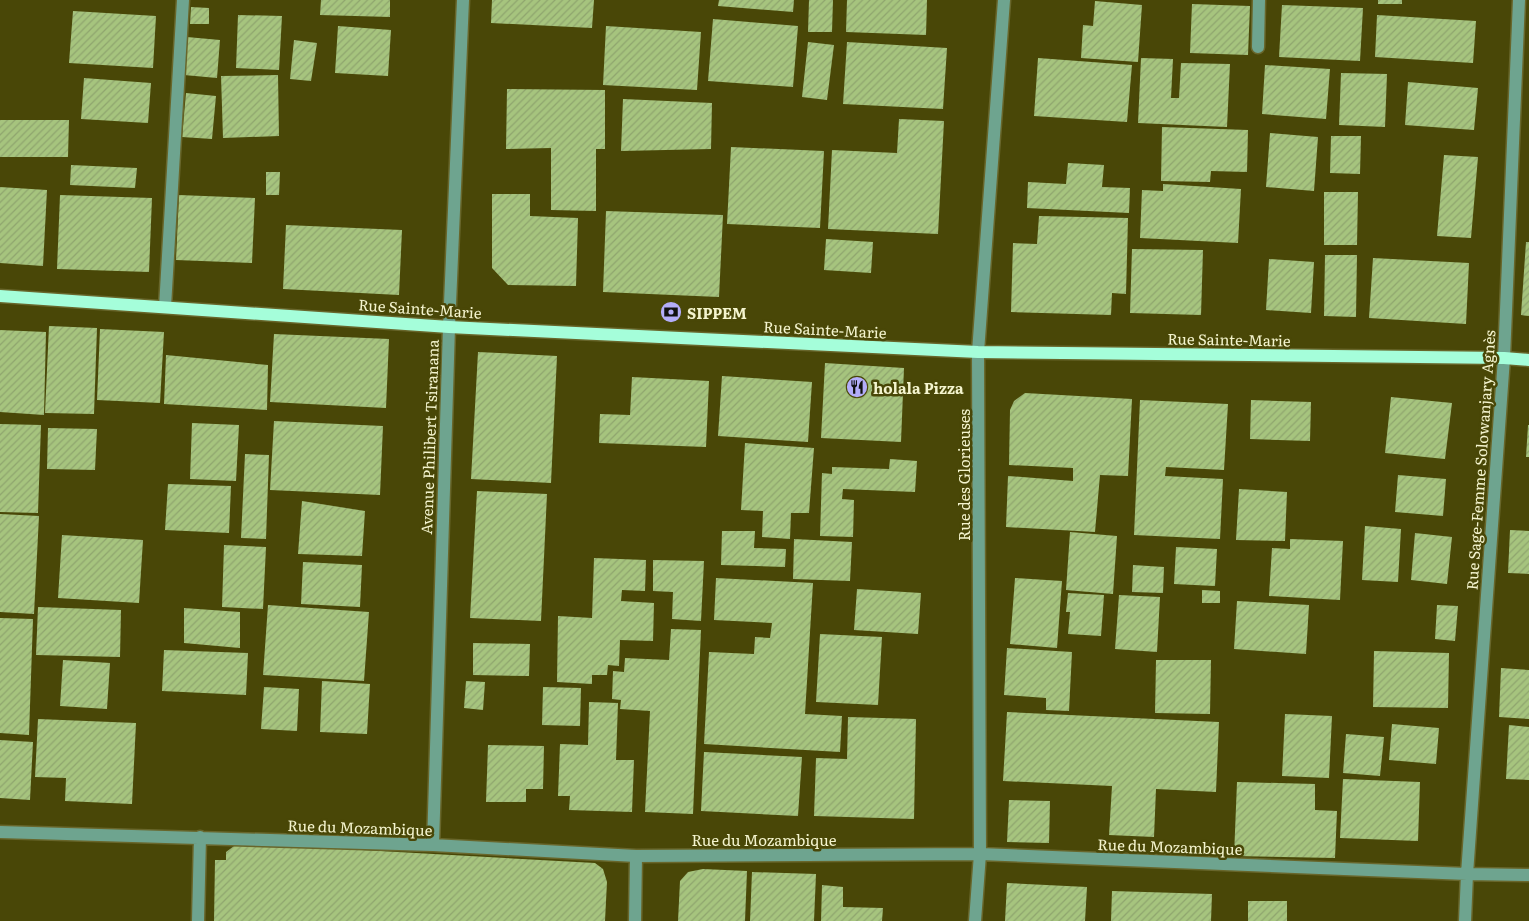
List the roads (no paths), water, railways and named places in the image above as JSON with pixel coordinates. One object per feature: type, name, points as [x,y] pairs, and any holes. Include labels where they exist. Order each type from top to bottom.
[{"type":"main road","name":"Rue Sainte-Marie","points":[[0,296],[449,327],[978,352],[1504,358],[1529,360]]},
{"type":"street","points":[[165,307],[183,0]]},
{"type":"street","name":"Avenue Philibert Tsiranana","points":[[432,845],[449,327],[463,0]]},
{"type":"street","name":"Rue des Glorieuses","points":[[975,921],[980,854],[978,352],[1004,0]]},
{"type":"street","points":[[1258,47],[1259,0]]},
{"type":"street","name":"Rue Sage-Femme Solowanjary Agnès","points":[[1465,921],[1504,358],[1519,0]]},
{"type":"street","name":"Rue du Mozambique","points":[[0,832],[432,845],[636,856],[980,854],[1467,874],[1529,874]]},
{"type":"street","points":[[198,921],[200,837]]},
{"type":"street","points":[[635,921],[636,856]]},
{"type":"place","name":"SIPPEM","points":[[671,312]]},
{"type":"place","name":"holala Pizza","points":[[857,387]]}]
